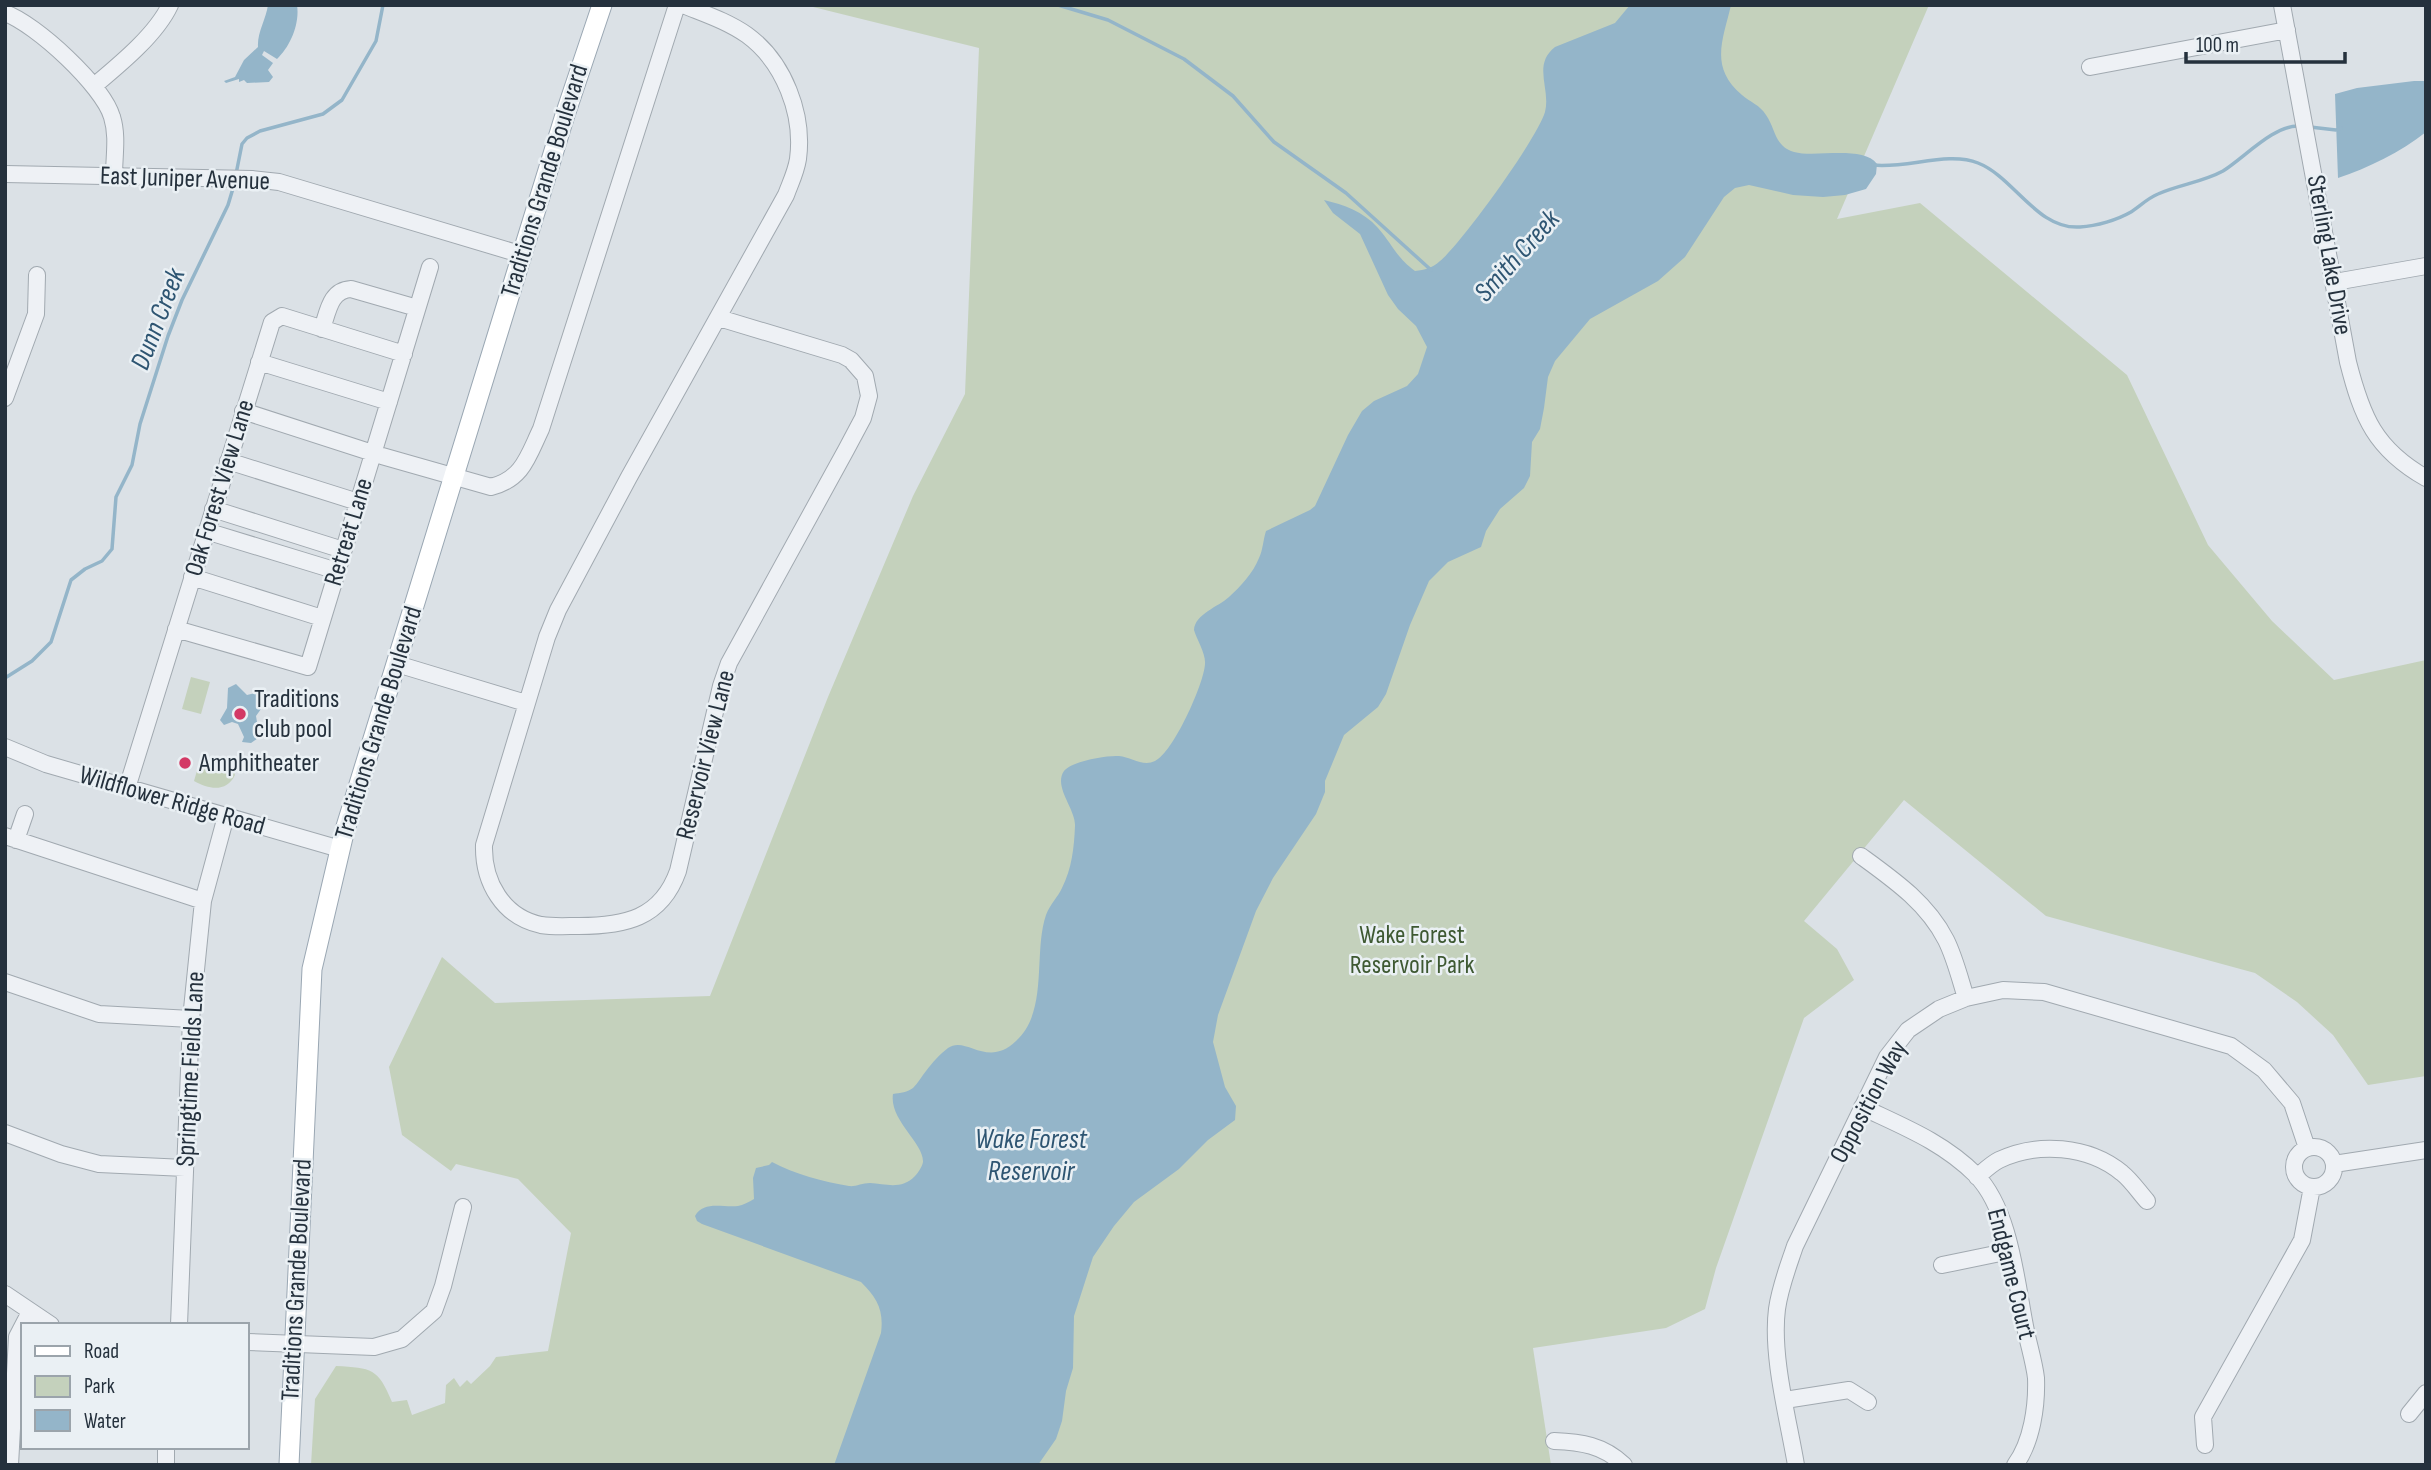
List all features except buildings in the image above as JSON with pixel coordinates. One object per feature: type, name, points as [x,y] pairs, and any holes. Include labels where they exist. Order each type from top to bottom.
[{"type":"main road","name":"Traditions Grande Boulevard","points":[[289,1465],[312,969],[340,849],[587,46],[602,5]]},
{"type":"street","points":[[94,86],[112,72],[163,19],[170,5]]},
{"type":"street","points":[[243,411],[373,454],[491,487],[507,483],[520,471],[541,429],[677,5]]},
{"type":"street","name":"Reservoir View Lane","points":[[683,5],[735,28],[760,46],[785,81],[797,116],[798,149],[786,195],[629,477],[558,610],[547,637],[484,845],[485,866],[492,888],[500,900],[519,917],[543,925],[609,925],[643,915],[654,908],[668,892],[678,871],[721,686],[729,663],[868,405],[869,387],[865,376],[851,360],[826,348],[719,318]]},
{"type":"street","name":"Sterling Lake Drive","points":[[2282,5],[2348,362],[2358,401],[2369,426],[2384,446],[2406,467],[2426,478]]},
{"type":"street","points":[[5,13],[34,28],[94,86],[104,100],[113,120],[116,137],[114,176]]},
{"type":"street","points":[[2090,67],[2287,30]]},
{"type":"street","name":"East Juniper Avenue","points":[[5,174],[279,182],[523,255]]},
{"type":"street","points":[[2334,282],[2426,266]]},
{"type":"street","name":"Retreat Lane","points":[[176,629],[307,667],[430,267]]},
{"type":"street","points":[[5,398],[36,314],[37,275]]},
{"type":"street","points":[[323,329],[332,300],[344,289],[417,308]]},
{"type":"street","name":"Oak Forest View Lane","points":[[127,788],[272,322],[282,316],[404,354]]},
{"type":"street","points":[[259,362],[389,402]]},
{"type":"street","points":[[228,461],[358,502]]},
{"type":"street","points":[[213,509],[343,550]]},
{"type":"street","points":[[206,531],[337,571]]},
{"type":"street","points":[[192,577],[322,618]]},
{"type":"street","points":[[397,664],[526,703]]},
{"type":"street","name":"Wildflower Ridge Road","points":[[5,747],[46,764],[340,849]]},
{"type":"street","points":[[25,814],[10,838],[203,901]]},
{"type":"street","name":"Springtime Fields Lane","points":[[179,1323],[191,1019],[203,901],[226,816]]},
{"type":"street","points":[[1861,856],[1905,888],[1928,912],[1947,942],[1966,998]]},
{"type":"street","points":[[5,982],[99,1014],[191,1019]]},
{"type":"street","name":"Opposition Way","points":[[1796,1465],[1775,1338],[1783,1279],[1795,1247],[1887,1058],[1908,1030],[1939,1009],[1966,998],[2003,990],[2045,992],[2231,1046],[2264,1070],[2292,1103],[2307,1148]]},
{"type":"street","name":"Endgame Court","points":[[1862,1107],[1938,1143],[1977,1177],[1996,1205],[2010,1251],[2036,1378],[2032,1427],[2015,1465]]},
{"type":"street","points":[[5,1133],[61,1154],[99,1164],[185,1168]]},
{"type":"street","points":[[2318,1147],[2329,1153],[2333,1164],[2332,1177],[2328,1182],[2312,1187],[2298,1180],[2293,1168],[2297,1156],[2307,1148],[2318,1147]]},
{"type":"street","points":[[1977,1177],[1997,1161],[2019,1153],[2049,1148],[2070,1150],[2101,1159],[2123,1173],[2147,1201]]},
{"type":"street","points":[[2333,1164],[2426,1150]]},
{"type":"street","points":[[2205,1445],[2203,1418],[2302,1240],[2312,1187]]},
{"type":"street","points":[[248,1342],[374,1347],[402,1339],[434,1311],[463,1207]]},
{"type":"street","points":[[1942,1265],[2010,1251]]},
{"type":"street","points":[[5,1294],[48,1323]]},
{"type":"street","points":[[24,1323],[30,1312]]},
{"type":"street","points":[[10,1465],[17,1337],[21,1329]]},
{"type":"street","points":[[1784,1400],[1849,1390],[1868,1402]]},
{"type":"street","points":[[2409,1414],[2426,1393]]},
{"type":"street","points":[[1554,1441],[1582,1442],[1614,1456],[1624,1465]]},
{"type":"green space","name":"Wake Forest Reservoir Park","points":[[805,5],[1929,5],[1837,219],[1920,203],[2127,375],[2208,545],[2272,621],[2334,680],[2426,660],[2426,1076],[2368,1085],[2333,1035],[2297,1002],[2255,973],[2046,916],[1904,800],[1804,921],[1837,949],[1854,980],[1804,1018],[1716,1268],[1705,1309],[1666,1328],[1533,1348],[1551,1465],[311,1465],[315,1399],[336,1366],[372,1372],[382,1382],[392,1402],[407,1400],[412,1415],[445,1403],[446,1385],[454,1378],[460,1387],[467,1380],[471,1384],[496,1357],[548,1351],[571,1233],[518,1179],[456,1164],[451,1171],[402,1135],[389,1067],[442,957],[495,1003],[710,996],[828,697],[913,496],[965,394],[979,48]]},
{"type":"green space","points":[[191,677],[210,682],[201,714],[182,709]]},
{"type":"green space","points":[[217,756],[231,763],[235,775],[232,781],[218,788],[194,781],[201,757],[211,759]]},
{"type":"water","points":[[268,5],[297,5],[298,12],[293,35],[282,54],[277,59],[264,51],[262,55],[273,63],[268,70],[273,77],[269,82],[247,83],[244,80],[239,82],[239,79],[226,83],[224,81],[235,77],[244,60],[258,47]]},
{"type":"water","name":"Wake Forest Reservoir","points":[[1630,5],[1731,5],[1722,41],[1725,74],[1742,95],[1764,112],[1783,146],[1794,152],[1861,155],[1877,164],[1876,174],[1866,189],[1845,195],[1793,195],[1749,185],[1735,188],[1724,197],[1685,257],[1658,281],[1590,319],[1555,361],[1548,377],[1540,429],[1532,442],[1530,476],[1524,488],[1500,509],[1486,531],[1481,547],[1448,562],[1429,581],[1410,625],[1386,694],[1378,707],[1344,735],[1325,781],[1325,792],[1316,814],[1273,878],[1256,911],[1218,1015],[1213,1042],[1225,1087],[1236,1106],[1235,1120],[1208,1140],[1179,1169],[1134,1202],[1093,1257],[1074,1316],[1073,1368],[1066,1391],[1062,1421],[1056,1439],[1038,1465],[834,1465],[881,1333],[880,1311],[875,1299],[861,1282],[702,1224],[695,1216],[709,1206],[738,1206],[754,1199],[753,1178],[756,1168],[772,1162],[809,1177],[849,1186],[870,1183],[899,1185],[910,1180],[921,1168],[922,1155],[896,1113],[893,1094],[913,1088],[939,1056],[955,1045],[986,1052],[1005,1049],[1026,1029],[1033,1014],[1037,998],[1042,930],[1046,915],[1065,880],[1073,850],[1075,826],[1061,784],[1064,771],[1074,764],[1098,758],[1119,756],[1150,763],[1162,755],[1186,717],[1203,674],[1204,656],[1194,630],[1195,624],[1229,597],[1246,579],[1260,555],[1266,531],[1315,506],[1362,411],[1374,401],[1407,386],[1418,374],[1427,347],[1416,326],[1388,295],[1360,234],[1333,213],[1324,200],[1366,217],[1415,271],[1434,265],[1450,251],[1480,214],[1514,167],[1539,125],[1545,112],[1543,69],[1548,54],[1555,47],[1615,23]]},
{"type":"water","points":[[2426,81],[2426,132],[2384,159],[2338,178],[2335,94],[2357,88]]},
{"type":"water","name":"Traditions club pool","points":[[236,684],[247,695],[259,692],[265,697],[265,701],[259,706],[261,709],[254,724],[256,734],[261,736],[251,743],[242,742],[244,737],[238,724],[232,722],[224,725],[220,720],[227,708],[228,688]]},
{"type":"waterway","name":"Dunn Creek","points":[[236,174],[242,144],[247,138],[260,131],[323,114],[342,100],[376,41],[383,5]]},
{"type":"waterway","points":[[1058,5],[1108,20],[1184,59],[1233,96],[1274,142],[1346,193],[1431,270]]},
{"type":"waterway","points":[[1873,165],[1899,165],[1940,159],[1978,163],[2003,179],[2038,212],[2065,226],[2080,227],[2120,218],[2158,194],[2215,175],[2270,136],[2289,127],[2299,126]]},
{"type":"waterway","points":[[2310,127],[2336,130],[2341,128]]},
{"type":"waterway","name":"Dunn Creek","points":[[5,678],[32,661],[51,642],[71,580],[102,561],[112,549],[116,497],[132,465],[140,424],[168,336],[182,300],[228,205],[234,185]]},
{"type":"place","name":"Traditions club pool","points":[[240,714]]},
{"type":"place","name":"Amphitheater","points":[[185,763]]},
{"type":"water label","name":"Smith Creek","points":[[1517,256]]}]
